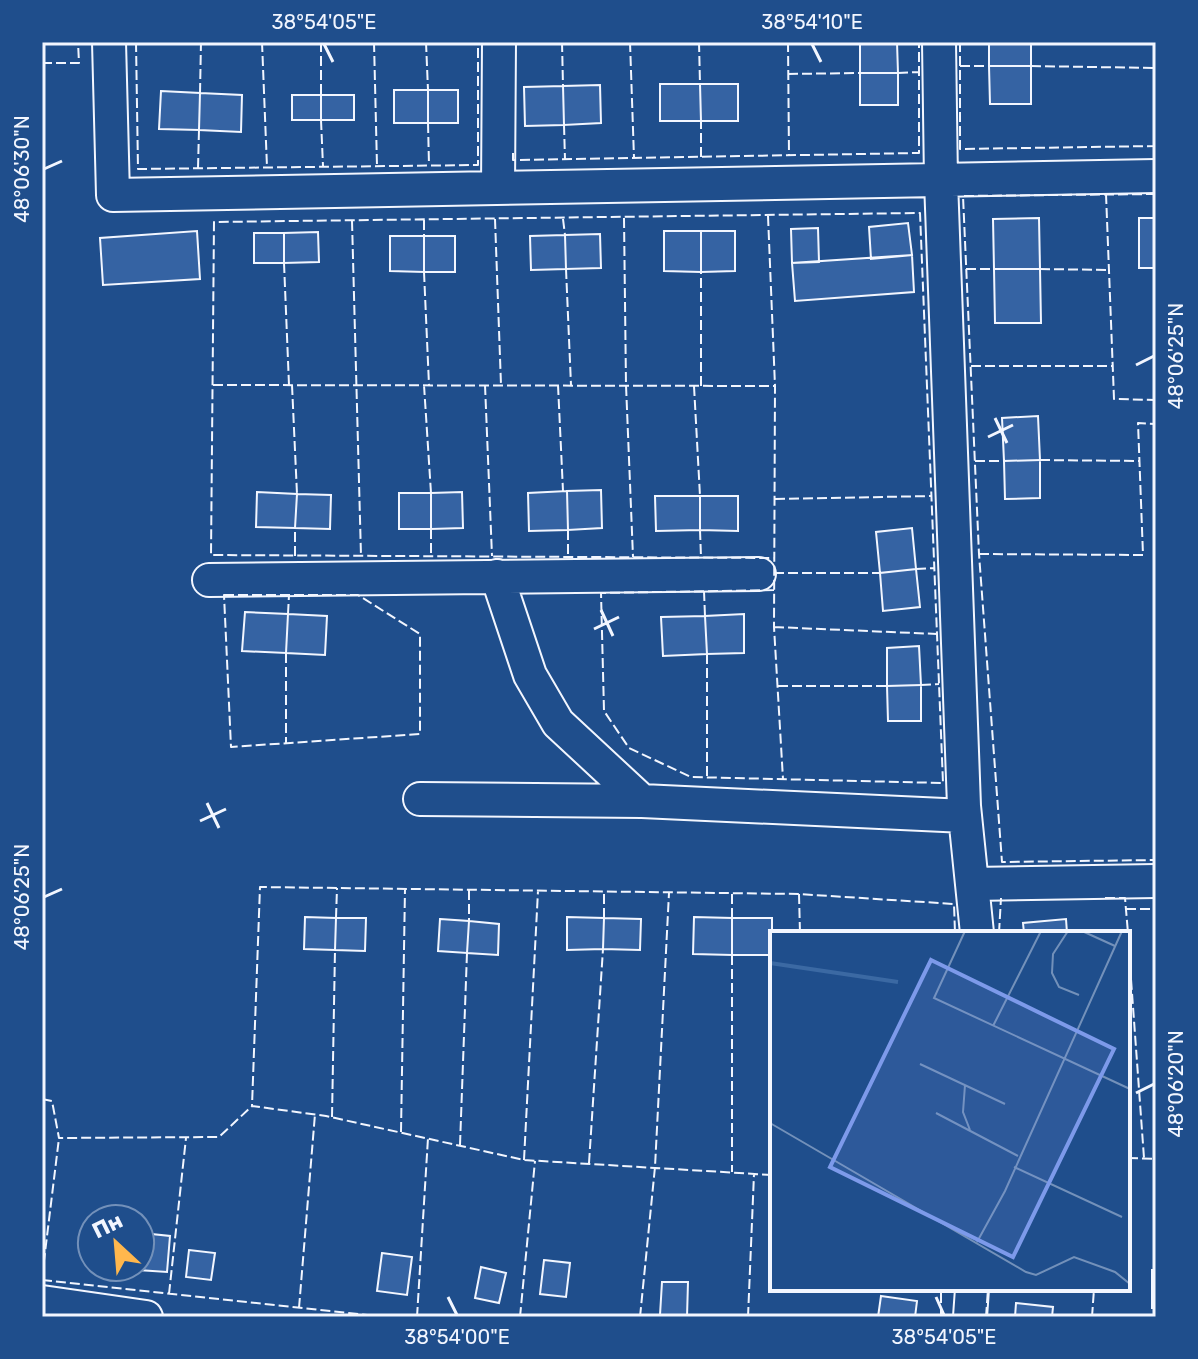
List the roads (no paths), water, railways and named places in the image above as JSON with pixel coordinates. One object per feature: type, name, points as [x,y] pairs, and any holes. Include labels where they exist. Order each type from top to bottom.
[{"type":"street","points":[[109,42],[113,195],[1156,176]]},
{"type":"street","points":[[498,188],[499,42]]},
{"type":"street","points":[[939,42],[941,181],[965,816],[977,931]]},
{"type":"street","points":[[209,580],[759,574]]},
{"type":"street","points":[[497,576],[530,675],[558,723],[642,801]]},
{"type":"street","points":[[420,799],[642,801],[965,816]]},
{"type":"street","points":[[972,884],[1156,881]]},
{"type":"street","points":[[970,1317],[972,1291]]},
{"type":"street","points":[[42,1302],[146,1317]]}]
